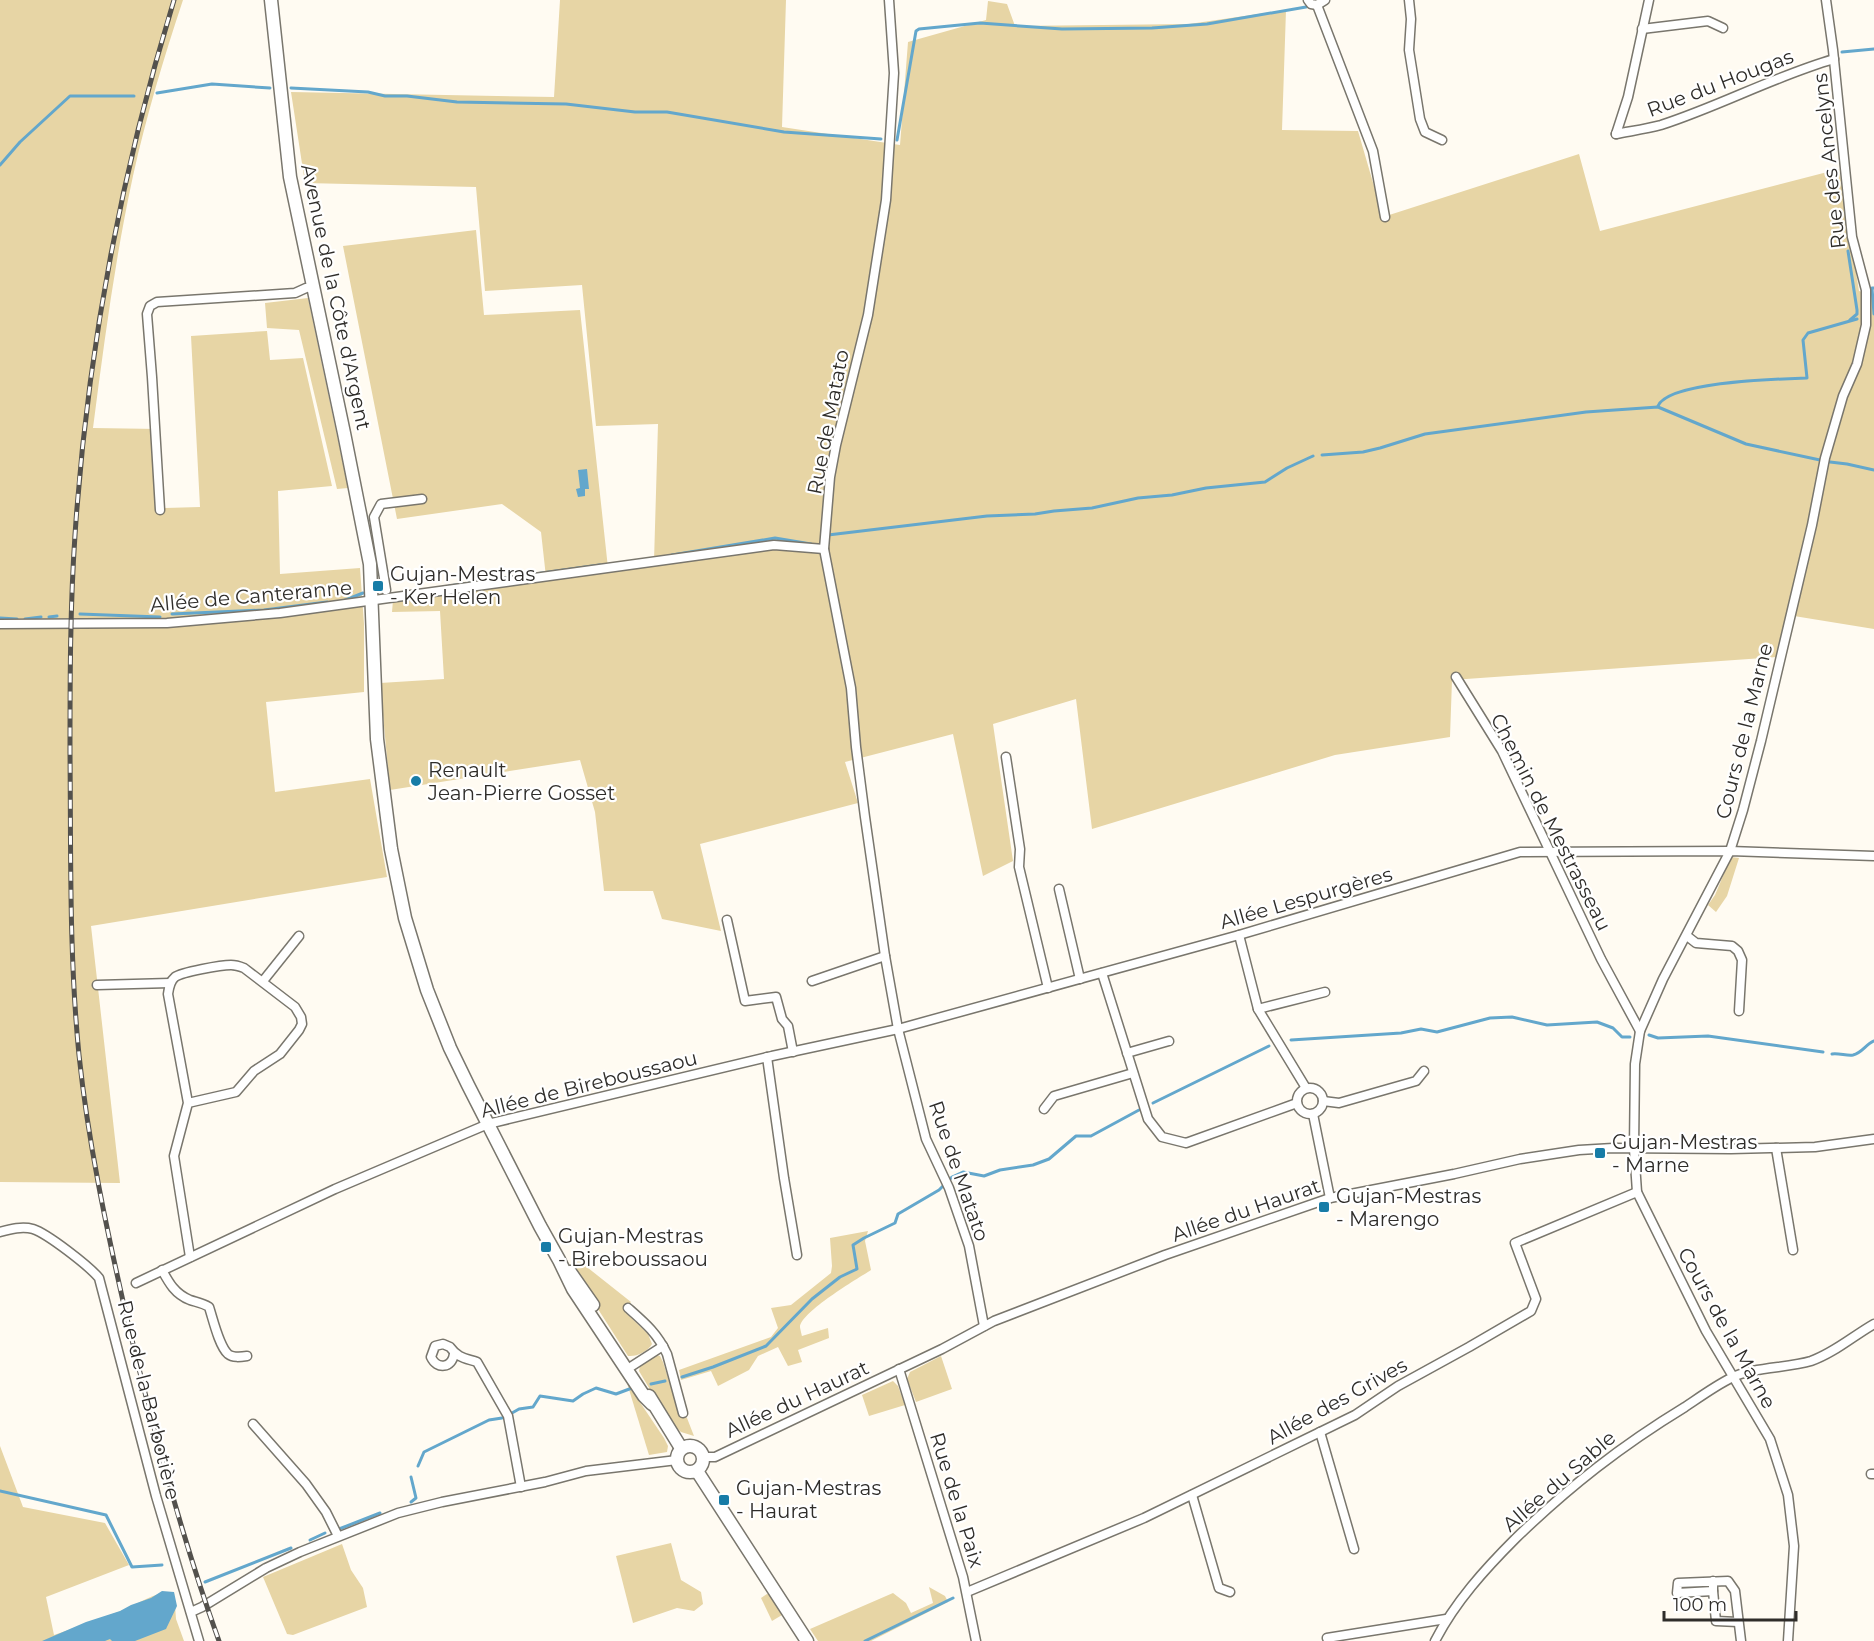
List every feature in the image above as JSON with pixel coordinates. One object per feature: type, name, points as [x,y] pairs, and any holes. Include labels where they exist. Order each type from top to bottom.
[{"type":"main road","name":"Avenue de la Côte d'Argent","points":[[271,0],[287,159],[313,287],[368,519],[378,747],[392,849],[405,917],[438,1020],[488,1124],[560,1260],[576,1279],[652,1404],[679,1454]]},
{"type":"main road","points":[[689,1445],[697,1447],[704,1458],[697,1470],[692,1472],[680,1468],[679,1454],[689,1445]]},
{"type":"main road","points":[[697,1470],[807,1641]]},
{"type":"street","name":"Rue de Matato","points":[[889,0],[894,73],[886,200],[868,315],[830,477],[824,549],[851,688],[857,758],[885,956],[898,1029],[926,1139],[949,1188],[969,1246],[984,1326]]},
{"type":"street","points":[[1308,0],[1311,4],[1321,2],[1373,151],[1385,217]]},
{"type":"street","points":[[1409,0],[1411,19],[1409,50],[1420,119],[1425,132],[1442,140]]},
{"type":"street","points":[[1649,0],[1642,29],[1708,21],[1723,27]]},
{"type":"street","name":"Rue des Ancelyns","points":[[1812,525],[1825,458],[1843,396],[1857,364],[1866,325],[1866,290],[1852,237],[1826,0]]},
{"type":"street","name":"Rue du Hougas","points":[[1642,29],[1628,97],[1616,134],[1671,122],[1803,68],[1834,59]]},
{"type":"street","points":[[160,510],[147,314],[150,306],[157,302],[295,293],[313,287]]},
{"type":"street","points":[[386,590],[368,519],[381,504],[422,499]]},
{"type":"street","name":"Cours de la Marne","points":[[1788,1641],[1794,1546],[1788,1495],[1770,1439],[1695,1310],[1637,1192],[1634,1149],[1635,1064],[1640,1031],[1730,851],[1761,741],[1812,525]]},
{"type":"street","name":"Allée de Canteranne","points":[[0,624],[167,623],[280,613],[774,545],[824,549]]},
{"type":"street","name":"Chemin de Mestrasseau","points":[[1456,677],[1502,751],[1613,983],[1640,1031]]},
{"type":"street","points":[[1006,757],[1020,849],[1019,867],[1048,988]]},
{"type":"street","name":"Allée Lespurgères","points":[[898,1029],[1239,935],[1520,852],[1730,851],[1874,856]]},
{"type":"street","points":[[1059,889],[1080,979]]},
{"type":"street","points":[[727,920],[745,1001],[776,997],[782,1019],[788,1026],[793,1052]]},
{"type":"street","points":[[1239,935],[1257,1009],[1306,1088]]},
{"type":"street","points":[[263,981],[299,936]]},
{"type":"street","points":[[1687,936],[1696,943],[1732,946],[1738,951],[1742,960],[1739,1011]]},
{"type":"street","points":[[812,981],[885,956]]},
{"type":"street","points":[[188,1103],[237,1092],[254,1071],[280,1054],[302,1024],[297,1009],[263,981],[237,965],[181,974],[170,983],[168,994],[188,1103],[174,1156],[190,1257]]},
{"type":"street","points":[[1102,973],[1148,1119],[1162,1137],[1186,1143],[1297,1103]]},
{"type":"street","points":[[97,985],[170,983]]},
{"type":"street","points":[[1257,1009],[1325,992]]},
{"type":"street","name":"Allée de Bireboussaou","points":[[136,1283],[335,1189],[488,1124],[767,1057],[898,1029]]},
{"type":"street","points":[[1127,1053],[1169,1041]]},
{"type":"street","points":[[767,1057],[797,1255]]},
{"type":"street","points":[[1323,1101],[1339,1103],[1416,1081],[1424,1071]]},
{"type":"street","points":[[1044,1109],[1054,1096],[1133,1073]]},
{"type":"street","points":[[1306,1088],[1317,1089],[1321,1093],[1323,1101],[1320,1110],[1313,1114],[1305,1113],[1297,1103],[1298,1096],[1306,1088]]},
{"type":"street","points":[[1313,1114],[1330,1198]]},
{"type":"street","name":"Allée du Haurat","points":[[704,1458],[715,1457],[984,1326],[1136,1266],[1330,1198],[1520,1159],[1579,1150],[1815,1147],[1874,1139]]},
{"type":"street","points":[[1776,1148],[1794,1250]]},
{"type":"street","name":"Allée des Grives","points":[[967,1592],[1144,1518],[1355,1415],[1398,1386],[1531,1311],[1536,1299],[1515,1243],[1637,1192]]},
{"type":"street","name":"Rue de la Barbotière","points":[[0,1232],[17,1228],[36,1230],[85,1264],[99,1278],[156,1496],[190,1617],[199,1641]]},
{"type":"street","points":[[162,1270],[170,1285],[177,1292],[187,1299],[209,1307],[223,1347],[228,1354],[237,1357],[247,1356]]},
{"type":"street","points":[[628,1308],[652,1329],[663,1346],[683,1413]]},
{"type":"street","points":[[1732,1377],[1811,1361],[1835,1350],[1874,1324]]},
{"type":"street","points":[[629,1368],[663,1346]]},
{"type":"street","points":[[454,1354],[477,1362],[508,1416],[521,1487]]},
{"type":"street","name":"Rue de la Paix","points":[[899,1369],[967,1592],[976,1641]]},
{"type":"street","name":"Allée du Sable","points":[[1435,1641],[1446,1619],[1454,1611],[1461,1598],[1500,1554],[1546,1510],[1587,1474],[1652,1427],[1732,1377]]},
{"type":"street","points":[[254,1424],[306,1484],[326,1512],[338,1536]]},
{"type":"street","points":[[1320,1432],[1354,1548]]},
{"type":"street","points":[[190,1612],[266,1568],[338,1536],[398,1513],[586,1471],[679,1454]]},
{"type":"street","points":[[1192,1495],[1219,1588],[1230,1592]]},
{"type":"street","points":[[1738,1622],[1716,1621],[1713,1586],[1728,1581],[1735,1591],[1741,1641]]},
{"type":"street","points":[[1327,1638],[1446,1619]]},
{"type":"shaded area","points":[[0,0],[183,0],[156,87],[133,176],[115,270],[93,428],[159,429],[165,508],[200,507],[191,336],[267,331],[270,360],[303,358],[332,486],[278,491],[280,574],[360,568],[364,624],[364,692],[266,702],[275,792],[370,779],[387,877],[91,926],[120,1183],[0,1182]]},
{"type":"shaded area","points":[[560,0],[786,0],[782,127],[900,145],[908,42],[986,20],[988,1],[1007,4],[1015,26],[1189,24],[1286,10],[1282,130],[1358,131],[1383,217],[1579,154],[1600,231],[1839,169],[1859,291],[1874,295],[1874,629],[1794,616],[1777,657],[1452,680],[1450,737],[1335,755],[1092,829],[1076,699],[993,724],[1013,861],[983,876],[953,734],[845,762],[858,803],[700,844],[721,931],[662,919],[653,891],[604,891],[595,812],[580,760],[390,790],[380,683],[444,679],[440,611],[392,612],[393,600],[546,577],[541,532],[502,504],[397,519],[343,246],[476,230],[484,315],[580,310],[608,568],[654,561],[658,424],[596,426],[582,285],[485,291],[476,187],[305,183],[291,92],[554,97]]},
{"type":"shaded area","points":[[308,298],[348,488],[337,489],[299,330],[267,328],[265,303]]},
{"type":"shaded area","points":[[1731,857],[1739,858],[1727,896],[1716,912],[1708,905],[1715,895]]},
{"type":"shaded area","points":[[868,1231],[865,1241],[871,1270],[819,1305],[803,1321],[800,1327],[802,1336],[828,1328],[829,1338],[798,1350],[802,1362],[788,1366],[778,1347],[758,1356],[749,1370],[718,1386],[711,1371],[681,1380],[679,1370],[771,1337],[778,1328],[771,1308],[791,1305],[831,1273],[830,1238]]},
{"type":"shaded area","points":[[578,1260],[631,1302],[624,1311],[648,1334],[652,1344],[645,1351],[635,1356],[628,1356],[573,1270]]},
{"type":"shaded area","points":[[657,1355],[663,1362],[679,1413],[687,1418],[694,1436],[681,1432],[668,1420],[639,1371],[640,1366]]},
{"type":"shaded area","points":[[941,1356],[952,1389],[916,1402],[907,1379],[910,1372]]},
{"type":"shaded area","points":[[893,1381],[898,1386],[905,1405],[869,1416],[862,1395]]},
{"type":"shaded area","points":[[627,1383],[664,1438],[668,1446],[667,1452],[649,1455]]},
{"type":"shaded area","points":[[0,1446],[23,1507],[105,1523],[129,1565],[46,1597],[54,1635],[121,1611],[154,1596],[174,1592],[176,1619],[184,1641],[0,1641]]},
{"type":"shaded area","points":[[671,1543],[681,1580],[701,1592],[703,1604],[694,1611],[677,1608],[633,1623],[616,1556]]},
{"type":"shaded area","points":[[342,1544],[351,1570],[363,1588],[367,1607],[293,1635],[287,1634],[263,1577]]},
{"type":"shaded area","points":[[929,1587],[945,1596],[948,1602],[871,1641],[818,1641],[810,1629],[893,1593],[906,1603],[911,1613],[933,1603]]},
{"type":"shaded area","points":[[767,1594],[772,1595],[782,1610],[782,1615],[772,1621],[761,1598]]},
{"type":"water","points":[[587,469],[589,489],[585,489],[585,496],[578,497],[576,489],[580,488],[578,470]]},
{"type":"water","points":[[162,1591],[174,1592],[177,1606],[166,1629],[135,1641],[112,1641],[110,1639],[105,1641],[42,1641],[86,1622],[120,1611]]},
{"type":"waterway","points":[[897,140],[916,31],[919,29],[980,23],[1062,29],[1152,28],[1207,24],[1306,7]]},
{"type":"waterway","points":[[1842,52],[1874,49]]},
{"type":"waterway","points":[[157,93],[212,84],[270,88]]},
{"type":"waterway","points":[[291,88],[368,92],[385,96],[407,96],[457,102],[566,104],[635,112],[667,112],[784,132],[881,139]]},
{"type":"waterway","points":[[0,165],[20,142],[70,96],[134,96]]},
{"type":"waterway","points":[[1848,251],[1857,310],[1857,314],[1850,320]]},
{"type":"waterway","points":[[1874,288],[1872,288],[1874,314]]},
{"type":"waterway","points":[[1658,406],[1666,398],[1703,386],[1807,378],[1803,340],[1808,333],[1857,319]]},
{"type":"waterway","points":[[1322,455],[1363,452],[1425,434],[1586,412],[1658,407],[1746,444],[1820,460]]},
{"type":"waterway","points":[[828,535],[987,516],[1092,508],[1138,498],[1265,482],[1287,468],[1313,456]]},
{"type":"waterway","points":[[1830,462],[1874,470]]},
{"type":"waterway","points":[[672,555],[775,538],[811,544]]},
{"type":"waterway","points":[[449,586],[600,565]]},
{"type":"waterway","points":[[343,601],[363,593]]},
{"type":"waterway","points":[[172,614],[264,610],[327,602]]},
{"type":"waterway","points":[[80,614],[160,617]]},
{"type":"waterway","points":[[49,617],[57,616]]},
{"type":"waterway","points":[[25,619],[41,617]]},
{"type":"waterway","points":[[0,618],[17,619]]},
{"type":"waterway","points":[[1291,1040],[1401,1033],[1421,1029],[1437,1032],[1490,1018],[1512,1017],[1547,1025],[1597,1022],[1613,1028],[1622,1037],[1630,1037]]},
{"type":"waterway","points":[[1649,1035],[1658,1038],[1708,1036],[1823,1052]]},
{"type":"waterway","points":[[1832,1054],[1853,1055],[1874,1041]]},
{"type":"waterway","points":[[1153,1103],[1269,1046]]},
{"type":"waterway","points":[[682,1377],[766,1346],[812,1299],[840,1277],[857,1269],[853,1245],[895,1223],[898,1214],[939,1190],[952,1177],[963,1172],[984,1176],[1000,1170],[1033,1165],[1049,1159],[1076,1136],[1091,1136],[1139,1110]]},
{"type":"waterway","points":[[651,1384],[665,1381]]},
{"type":"waterway","points":[[512,1413],[519,1409],[533,1407],[540,1396],[573,1401],[596,1388],[616,1394],[632,1388]]},
{"type":"waterway","points":[[418,1466],[424,1452],[489,1420],[502,1418]]},
{"type":"waterway","points":[[411,1477],[416,1498],[411,1502]]},
{"type":"waterway","points":[[0,1491],[106,1515],[132,1567],[162,1565]]},
{"type":"waterway","points":[[339,1529],[380,1513]]},
{"type":"waterway","points":[[310,1540],[325,1533]]},
{"type":"waterway","name":"Allée du Haurat","points":[[205,1582],[291,1548]]},
{"type":"waterway","points":[[865,1641],[953,1598]]},
{"type":"railway","points":[[174,0],[155,65],[123,198],[109,265],[88,400],[73,562],[70,753],[72,942],[83,1087],[92,1151],[111,1247],[167,1477],[219,1641]]},
{"type":"place","name":"Gujan-Mestras - Ker Helen","points":[[378,586]]},
{"type":"place","name":"Renault Jean-Pierre Gosset","points":[[416,781]]},
{"type":"place","name":"Gujan-Mestras - Marne","points":[[1600,1153]]},
{"type":"place","name":"Gujan-Mestras - Marengo","points":[[1324,1207]]},
{"type":"place","name":"Gujan-Mestras - Bireboussaou","points":[[546,1247]]},
{"type":"place","name":"Gujan-Mestras - Haurat","points":[[724,1500]]}]
